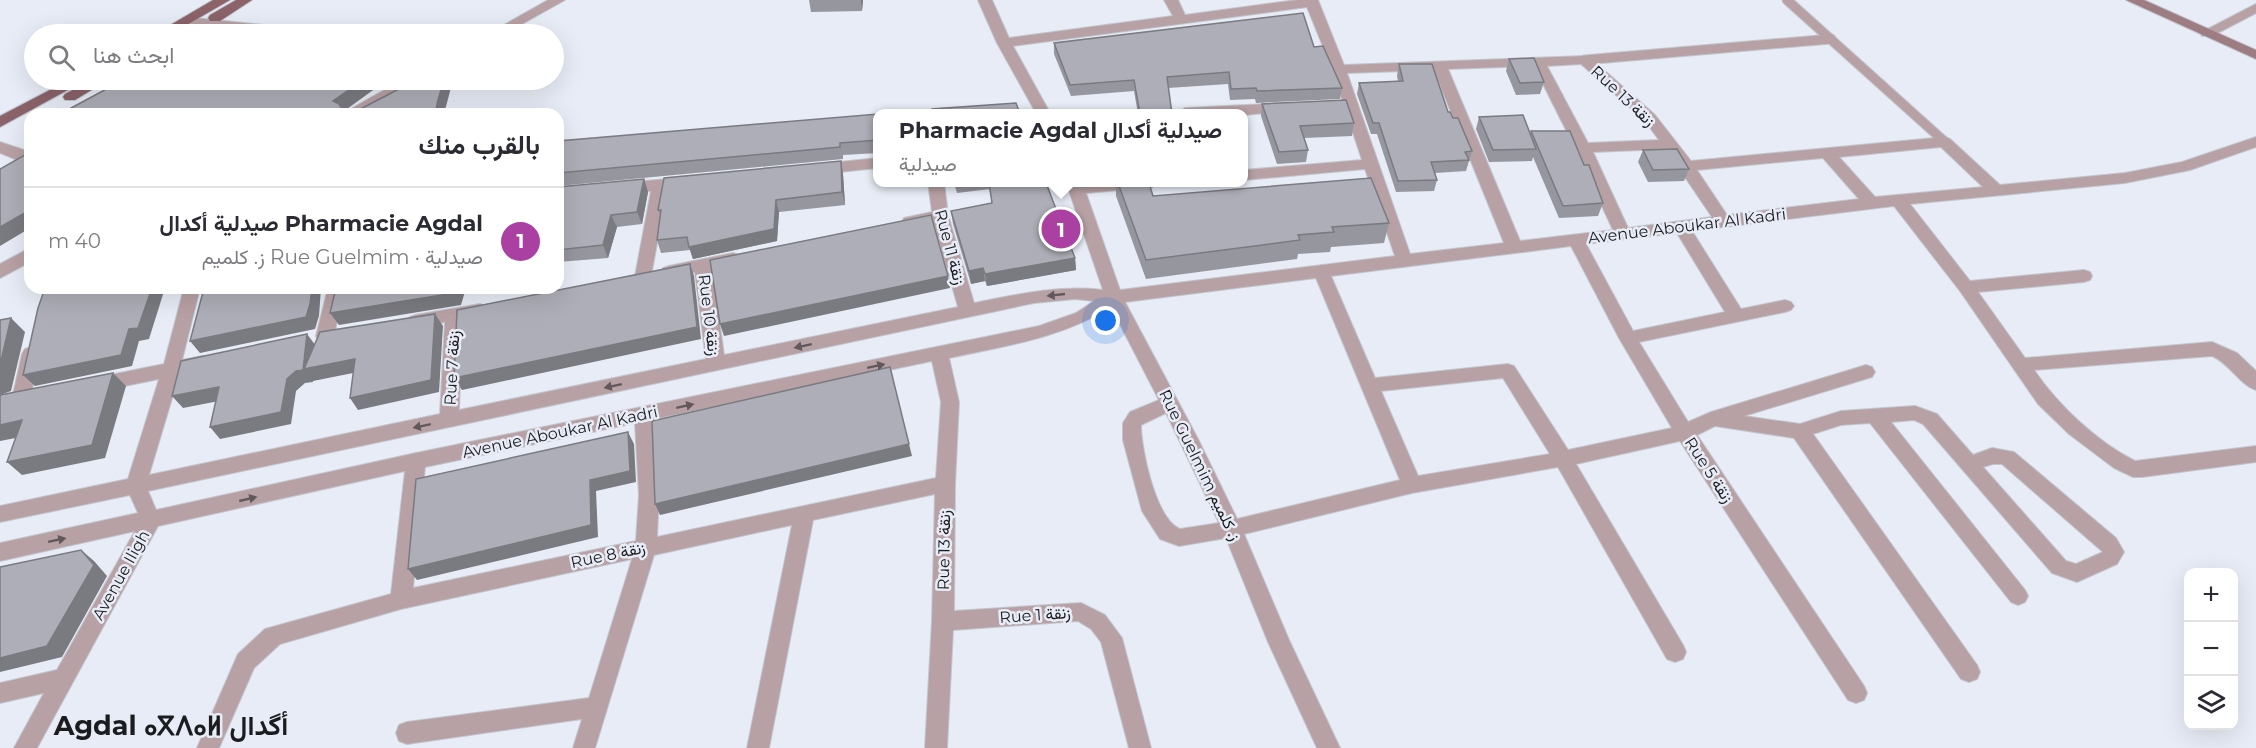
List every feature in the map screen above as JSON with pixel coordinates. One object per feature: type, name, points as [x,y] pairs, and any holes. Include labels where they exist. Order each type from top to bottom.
[{"type":"main road","points":[[191,24],[224,0]]},
{"type":"main road","points":[[203,24],[246,0]]},
{"type":"main road","points":[[2133,0],[2256,55]]},
{"type":"main road","points":[[26,108],[60,90]]},
{"type":"main road","points":[[50,108],[83,90]]},
{"type":"main road","points":[[0,122],[24,109]]},
{"type":"main road","points":[[0,136],[24,122]]},
{"type":"street","points":[[514,24],[558,0]]},
{"type":"street","points":[[985,0],[1004,43],[1040,109]]},
{"type":"street","points":[[1171,0],[1182,21]]},
{"type":"street","points":[[1004,43],[1182,21],[1312,1],[1339,69],[1344,105],[1371,164],[1404,260]]},
{"type":"street","points":[[2207,33],[2256,8]]},
{"type":"street","points":[[1339,69],[1584,60]]},
{"type":"street","name":"Rue 13 زنقة","points":[[1584,60],[1650,118],[1686,166],[1722,222]]},
{"type":"street","points":[[1538,61],[1583,148],[1623,234]]},
{"type":"street","points":[[1439,65],[1514,247]]},
{"type":"street","points":[[360,108],[393,90]]},
{"type":"street","points":[[1248,111],[1295,108]]},
{"type":"street","points":[[1686,166],[1945,142],[1997,191]]},
{"type":"street","name":"Avenue Aboukar Al Kadri","points":[[0,514],[1054,294],[1075,293],[1114,297],[1871,203],[2156,173],[2212,159],[2256,142]]},
{"type":"street","points":[[1583,148],[1670,144]]},
{"type":"street","points":[[0,147],[24,157]]},
{"type":"street","points":[[1827,153],[1871,203]]},
{"type":"street","points":[[10,170],[24,162]]},
{"type":"street","points":[[809,170],[873,164]]},
{"type":"street","points":[[1248,175],[1371,164]]},
{"type":"street","points":[[603,189],[706,180]]},
{"type":"street","points":[[660,184],[637,277],[748,256]]},
{"type":"street","name":"Rue 11 زنقة","points":[[936,187],[940,215],[968,311]]},
{"type":"street","name":"Rue Guelmim ز. كلميم","points":[[1075,187],[1114,297],[1233,529],[1279,642],[1329,748]]},
{"type":"street","points":[[1899,201],[1966,287],[2044,399],[2076,429],[2121,463],[2133,469],[2256,454]]},
{"type":"street","points":[[895,225],[940,215]]},
{"type":"street","points":[[1682,227],[1736,315]]},
{"type":"street","name":"Rue 5 زنقة","points":[[1576,240],[1628,338],[1685,433],[1856,693]]},
{"type":"street","points":[[0,272],[24,258]]},
{"type":"street","name":"Rue 10 زنقة","points":[[703,266],[716,364]]},
{"type":"street","points":[[1321,271],[1412,485]]},
{"type":"street","points":[[1966,287],[2084,276]]},
{"type":"street","points":[[136,486],[171,370],[190,294]]},
{"type":"street","points":[[325,336],[335,294]]},
{"type":"street","name":"Avenue Aboukar Al Kadri","points":[[0,552],[416,461],[1062,326],[1082,317],[1114,297]]},
{"type":"street","points":[[395,325],[499,306]]},
{"type":"street","points":[[1628,338],[1785,306]]},
{"type":"street","name":"Rue 7 زنقة","points":[[449,420],[454,315]]},
{"type":"street","points":[[303,341],[348,332]]},
{"type":"street","points":[[21,399],[35,333]]},
{"type":"street","points":[[2019,365],[2212,349],[2225,352],[2256,382]]},
{"type":"street","name":"Rue 13 زنقة","points":[[936,748],[943,621],[945,484],[950,402],[939,353]]},
{"type":"street","points":[[79,388],[216,360]]},
{"type":"street","points":[[1371,385],[1508,371],[1563,459],[1675,652]]},
{"type":"street","points":[[1170,403],[1137,417],[1132,423],[1132,440],[1149,505],[1167,533],[1172,536],[1196,536],[1412,485],[1563,459],[1685,433],[1711,419],[1866,372]]},
{"type":"street","points":[[0,404],[44,395]]},
{"type":"street","points":[[1711,419],[1800,431],[1841,418],[1915,413],[1930,419],[2059,567],[2077,573],[2110,558],[2114,552],[2109,544],[2007,458],[1992,456],[1970,464]]},
{"type":"street","points":[[584,748],[595,706],[646,547],[649,495],[644,414]]},
{"type":"street","points":[[1876,417],[2018,596]]},
{"type":"street","points":[[1800,431],[1969,672]]},
{"type":"street","points":[[401,600],[416,461]]},
{"type":"street","name":"Rue 8 زنقة","points":[[208,748],[246,661],[273,636],[401,600],[945,484]]},
{"type":"street","name":"Avenue Iligh","points":[[25,748],[151,520],[136,486]]},
{"type":"street","points":[[758,748],[804,514]]},
{"type":"street","name":"Rue 1 زنقة","points":[[943,621],[1081,612],[1098,622],[1111,638],[1140,748]]},
{"type":"street","points":[[0,693],[65,678]]},
{"type":"street","points":[[407,733],[595,706]]},
{"type":"lane","points":[[1787,0],[1945,142]]},
{"type":"lane","points":[[1584,60],[1832,39]]},
{"type":"building","points":[[1303,13],[1314,47],[1323,46],[1342,88],[1257,91],[1256,88],[1231,89],[1229,72],[1167,77],[1171,109],[1139,109],[1134,80],[1070,85],[1054,43]]},
{"type":"building","points":[[1534,58],[1544,82],[1520,83],[1509,59]]},
{"type":"building","points":[[1399,64],[1432,64],[1448,112],[1453,118],[1458,118],[1472,151],[1465,152],[1469,160],[1431,162],[1437,180],[1398,181],[1379,123],[1373,123],[1359,83],[1403,81]]},
{"type":"building","points":[[104,90],[349,90],[333,101],[341,108],[71,108]]},
{"type":"building","points":[[397,90],[441,90],[436,108],[362,108]]},
{"type":"building","points":[[1346,100],[1354,123],[1300,126],[1308,150],[1279,152],[1262,104]]},
{"type":"building","points":[[1016,103],[1018,109],[932,109]]},
{"type":"building","points":[[873,114],[873,140],[840,143],[840,147],[564,172],[564,140]]},
{"type":"building","points":[[1523,115],[1536,149],[1493,150],[1479,117]]},
{"type":"building","points":[[1531,131],[1570,131],[1584,165],[1589,165],[1603,203],[1563,206]]},
{"type":"building","points":[[1677,149],[1689,169],[1653,170],[1643,150]]},
{"type":"building","points":[[24,155],[24,213],[0,227],[0,169]]},
{"type":"building","points":[[841,161],[842,192],[776,200],[774,229],[689,247],[687,237],[657,240],[661,210],[658,210],[664,178]]},
{"type":"building","points":[[1371,178],[1389,223],[1332,227],[1334,232],[1298,235],[1300,240],[1146,260],[1119,187],[1150,187],[1153,196]]},
{"type":"building","points":[[644,179],[637,212],[611,215],[603,245],[564,249],[564,186]]},
{"type":"building","points":[[990,187],[1048,187],[1075,258],[985,274],[983,268],[969,271],[951,211],[992,203]]},
{"type":"building","points":[[931,215],[948,276],[720,324],[710,260]]},
{"type":"building","points":[[690,264],[697,327],[454,378],[457,310],[538,294],[564,294],[564,289]]},
{"type":"building","points":[[43,294],[150,294],[138,328],[129,329],[121,355],[23,375]]},
{"type":"building","points":[[202,294],[311,294],[306,317],[190,341]]},
{"type":"building","points":[[335,294],[448,294],[330,313]]},
{"type":"building","points":[[435,314],[431,380],[350,398],[355,359],[304,369],[320,332]]},
{"type":"building","points":[[11,318],[0,365],[0,320]]},
{"type":"building","points":[[307,334],[303,370],[296,371],[287,379],[281,412],[210,427],[219,387],[172,396],[181,361]]},
{"type":"building","points":[[890,367],[909,444],[655,504],[652,421]]},
{"type":"building","points":[[113,373],[92,445],[7,462],[22,420],[0,425],[0,395]]},
{"type":"building","points":[[628,432],[630,471],[590,480],[591,525],[408,569],[416,479]]},
{"type":"building","points":[[81,550],[94,565],[47,646],[0,658],[0,567]]},
{"type":"place","name":"Pharmacie Agdal صيدلية أكدال","points":[[1061,229]]},
{"type":"district","name":"Agdal ⴰⴳⴷⴰⵍ أگدال","points":[[171,725]]}]
